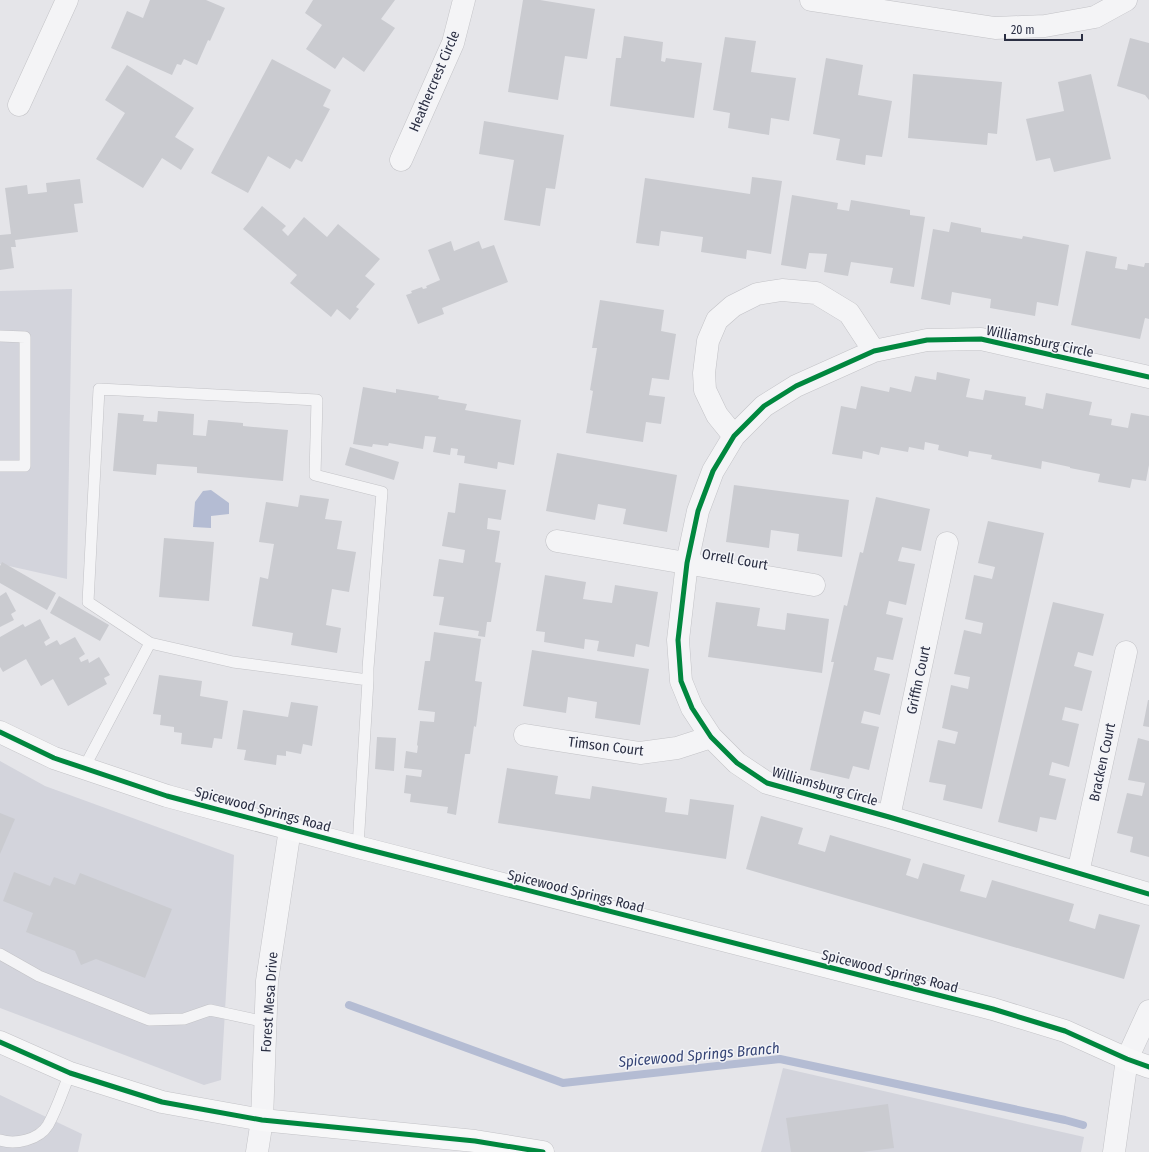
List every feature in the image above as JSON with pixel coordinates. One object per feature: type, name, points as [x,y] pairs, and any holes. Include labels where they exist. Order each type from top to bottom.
[{"type":"main road","name":"Spicewood Springs Road","points":[[0,732],[54,758],[167,796],[358,847],[993,1009],[1065,1031],[1127,1059],[1149,1067]]},
{"type":"main road","points":[[0,1042],[70,1072],[162,1102],[262,1120],[475,1141],[543,1152]]},
{"type":"street","points":[[19,105],[67,0]]},
{"type":"street","name":"Heathercrest Circle","points":[[400,160],[453,44],[464,0]]},
{"type":"street","points":[[811,0],[995,28],[1045,26],[1096,17],[1126,0]]},
{"type":"street","points":[[734,436],[717,414],[706,390],[704,372],[708,341],[717,320],[733,306],[757,294],[782,290],[816,293],[849,313],[874,351]]},
{"type":"street","name":"Williamsburg Circle","points":[[1149,377],[981,339],[927,340],[874,351],[796,386],[764,406],[734,436],[713,471],[698,510],[687,563],[678,640],[681,681],[692,708],[710,737],[737,763],[767,783],[890,817],[1149,894]]},
{"type":"street","name":"Orrell Court","points":[[557,541],[814,585]]},
{"type":"street","name":"Griffin Court","points":[[890,817],[947,543]]},
{"type":"street","name":"Bracken Court","points":[[1078,873],[1126,652]]},
{"type":"street","name":"Timson Court","points":[[525,735],[640,753],[677,748],[710,737]]},
{"type":"street","name":"Forest Mesa Drive","points":[[257,1152],[262,1120],[267,981],[290,829]]},
{"type":"street","points":[[1114,1152],[1127,1059],[1149,1011]]},
{"type":"lane","points":[[0,336],[25,337],[24,466],[0,466]]},
{"type":"lane","points":[[358,847],[368,680],[382,492],[315,475],[317,400],[99,389],[88,602],[150,643],[233,662],[368,680]]},
{"type":"lane","points":[[84,768],[150,643]]},
{"type":"lane","points":[[0,954],[39,976],[149,1020],[184,1019],[210,1010],[266,1022]]},
{"type":"lane","points":[[0,1140],[10,1143],[30,1139],[47,1126],[70,1072]]},
{"type":"shaded area","points":[[72,289],[67,579],[0,564],[0,291]]},
{"type":"shaded area","points":[[0,761],[45,786],[234,855],[221,1080],[204,1085],[0,1008]]},
{"type":"shaded area","points":[[783,1068],[1084,1137],[1081,1152],[761,1152]]},
{"type":"shaded area","points":[[0,1095],[82,1134],[78,1152],[0,1152]]},
{"type":"water","points":[[211,490],[229,503],[229,514],[211,516],[211,528],[193,527],[195,502],[203,491]]},
{"type":"building","points":[[150,0],[206,0],[225,8],[197,65],[184,59],[181,65],[177,64],[172,75],[111,48],[127,11],[143,18]]},
{"type":"building","points":[[313,0],[395,0],[381,19],[395,28],[364,72],[343,57],[335,69],[306,49],[322,25],[305,13]]},
{"type":"building","points":[[523,0],[540,0],[595,9],[587,59],[565,56],[558,100],[508,92]]},
{"type":"building","points":[[624,36],[663,42],[661,61],[665,62],[666,58],[702,63],[694,118],[610,106],[616,58],[621,58]]},
{"type":"building","points":[[725,37],[756,41],[751,72],[796,78],[789,121],[771,118],[769,135],[728,128],[730,113],[713,110]]},
{"type":"building","points":[[1130,38],[1149,43],[1149,100],[1145,95],[1117,86]]},
{"type":"building","points":[[826,58],[863,65],[858,95],[892,101],[882,157],[866,155],[865,165],[836,160],[840,139],[813,134]]},
{"type":"building","points":[[272,59],[331,90],[323,106],[330,109],[302,162],[296,159],[290,169],[268,156],[248,193],[211,173]]},
{"type":"building","points":[[127,65],[194,108],[175,137],[194,149],[181,170],[162,158],[143,188],[96,159],[125,113],[105,100]]},
{"type":"building","points":[[913,74],[1002,82],[997,134],[988,133],[987,145],[908,138]]},
{"type":"building","points":[[1091,74],[1111,159],[1054,172],[1050,158],[1036,161],[1026,119],[1064,111],[1058,82]]},
{"type":"building","points":[[484,121],[564,135],[555,189],[546,188],[540,226],[504,220],[514,160],[479,154]]},
{"type":"building","points":[[752,177],[782,181],[771,254],[747,250],[746,259],[701,252],[703,237],[661,231],[659,246],[636,243],[645,178],[750,194]]},
{"type":"building","points":[[80,179],[83,203],[74,204],[78,232],[15,240],[16,247],[11,247],[14,268],[0,270],[0,235],[11,234],[5,188],[27,185],[28,194],[47,192],[46,183]]},
{"type":"building","points":[[792,195],[838,203],[837,209],[849,211],[851,200],[910,210],[910,215],[925,217],[914,287],[890,283],[893,268],[851,262],[848,276],[824,272],[827,254],[809,253],[806,269],[781,265]]},
{"type":"building","points":[[262,206],[286,226],[282,230],[288,236],[304,217],[327,237],[338,224],[380,259],[365,276],[375,284],[356,307],[359,309],[350,320],[337,309],[331,317],[290,283],[297,275],[243,229]]},
{"type":"building","points":[[951,222],[981,228],[981,232],[1022,239],[1023,236],[1069,245],[1058,306],[1037,302],[1035,316],[990,308],[991,299],[952,292],[950,305],[921,299],[933,229],[949,232]]},
{"type":"building","points":[[451,241],[454,251],[479,241],[482,249],[494,245],[508,282],[442,308],[444,314],[418,324],[406,295],[412,293],[411,291],[422,287],[423,289],[427,288],[426,286],[440,280],[428,250]]},
{"type":"building","points":[[1086,251],[1117,257],[1115,268],[1127,270],[1128,264],[1144,267],[1145,263],[1149,263],[1149,319],[1145,318],[1140,339],[1071,325]]},
{"type":"building","points":[[600,300],[664,310],[661,331],[676,334],[669,380],[652,378],[649,395],[665,397],[661,424],[646,422],[643,442],[586,433],[593,391],[590,390],[597,348],[592,348]]},
{"type":"building","points":[[937,372],[970,379],[966,397],[983,400],[985,390],[1026,397],[1025,405],[1043,409],[1046,393],[1092,402],[1089,415],[1112,419],[1111,425],[1128,428],[1131,413],[1149,416],[1149,465],[1146,481],[1132,479],[1130,488],[1098,482],[1100,474],[1070,467],[1042,461],[1041,469],[991,459],[992,455],[969,451],[968,457],[938,450],[939,445],[925,442],[924,450],[909,447],[908,452],[881,447],[879,455],[863,451],[862,459],[832,454],[841,406],[856,409],[861,386],[889,392],[890,387],[911,392],[915,376],[936,380]]},
{"type":"building","points":[[363,387],[396,393],[396,389],[439,396],[438,399],[467,404],[465,410],[521,420],[514,465],[498,462],[497,469],[464,463],[465,456],[457,455],[458,449],[451,448],[450,455],[433,452],[436,437],[425,436],[423,449],[389,443],[388,446],[373,444],[372,447],[353,444]]},
{"type":"building","points":[[158,411],[194,414],[193,435],[206,436],[208,420],[243,423],[243,426],[288,430],[283,481],[197,473],[197,467],[157,464],[156,475],[113,471],[118,413],[144,415],[143,421],[157,422]]},
{"type":"building","points":[[350,447],[399,462],[394,480],[345,465]]},
{"type":"building","points":[[557,453],[677,475],[667,532],[623,524],[626,509],[598,504],[595,520],[546,511]]},
{"type":"building","points":[[459,483],[506,490],[501,520],[488,518],[487,529],[500,531],[495,562],[501,563],[491,622],[487,622],[485,637],[478,636],[479,631],[439,625],[444,597],[433,596],[439,559],[463,563],[465,550],[442,546],[448,512],[455,513]]},
{"type":"building","points":[[734,485],[849,500],[842,557],[797,551],[799,534],[771,530],[769,548],[726,542]]},
{"type":"building","points":[[300,495],[329,499],[325,519],[342,521],[337,549],[356,552],[349,592],[332,589],[326,625],[341,628],[337,653],[291,645],[293,633],[252,626],[260,577],[268,579],[274,544],[259,542],[266,502],[298,507]]},
{"type":"building","points":[[876,497],[930,509],[921,551],[902,547],[898,561],[915,564],[906,605],[889,601],[886,614],[903,618],[893,660],[877,657],[874,670],[890,674],[880,715],[864,711],[861,723],[879,727],[869,770],[853,766],[849,779],[810,770],[834,662],[831,662],[844,605],[847,606],[860,552],[863,553]]},
{"type":"building","points":[[988,521],[1044,533],[982,809],[943,800],[946,785],[929,782],[938,740],[955,744],[958,732],[942,728],[951,685],[968,689],[970,677],[954,674],[964,630],[981,634],[983,623],[965,619],[974,575],[992,579],[995,567],[978,563]]},
{"type":"building","points":[[164,538],[214,542],[209,601],[159,597]]},
{"type":"building","points":[[2,562],[56,593],[47,610],[0,583],[0,566]]},
{"type":"building","points":[[545,575],[586,582],[583,599],[612,603],[615,585],[658,592],[649,647],[636,644],[634,657],[597,651],[599,641],[585,639],[584,649],[544,642],[545,632],[536,631]]},
{"type":"building","points":[[6,592],[16,611],[11,614],[14,620],[0,627],[0,596]]},
{"type":"building","points":[[59,596],[109,625],[100,641],[50,613]]},
{"type":"building","points":[[716,602],[760,608],[757,626],[785,630],[787,613],[829,619],[822,673],[708,657]]},
{"type":"building","points":[[1053,602],[1104,614],[1093,656],[1078,652],[1074,666],[1092,671],[1082,711],[1065,707],[1062,720],[1079,724],[1069,767],[1052,762],[1049,775],[1066,779],[1056,820],[1040,817],[1037,832],[998,822]]},
{"type":"building","points":[[40,619],[50,638],[44,642],[46,646],[57,640],[60,645],[75,637],[85,654],[79,658],[81,662],[88,659],[89,663],[99,657],[110,675],[104,678],[107,684],[68,706],[53,679],[41,686],[26,659],[3,672],[0,667],[0,637],[23,624],[25,627]]},
{"type":"building","points":[[434,632],[481,639],[475,681],[482,682],[476,727],[474,726],[470,754],[465,754],[456,815],[447,813],[448,807],[410,802],[411,794],[404,793],[406,775],[421,777],[422,770],[404,768],[406,751],[417,753],[420,721],[434,722],[435,712],[418,710],[425,661],[430,661]]},
{"type":"building","points":[[532,650],[649,669],[640,725],[595,718],[597,702],[568,697],[566,713],[523,706]]},
{"type":"building","points":[[159,675],[202,681],[200,696],[228,701],[222,739],[214,738],[212,748],[181,744],[182,733],[174,732],[174,727],[160,725],[161,715],[153,714]]},
{"type":"building","points":[[1149,700],[1149,727],[1143,726]]},
{"type":"building","points":[[291,702],[318,706],[312,746],[303,744],[301,754],[286,751],[286,756],[277,755],[276,765],[244,760],[246,750],[237,749],[243,710],[288,717]]},
{"type":"building","points":[[377,737],[396,738],[394,771],[375,769]]},
{"type":"building","points":[[1138,738],[1149,741],[1149,857],[1130,852],[1133,837],[1117,833],[1127,793],[1142,796],[1145,783],[1128,780]]},
{"type":"building","points":[[507,768],[558,776],[555,794],[590,799],[592,786],[667,798],[665,812],[688,815],[690,799],[734,805],[726,859],[498,823]]},
{"type":"building","points":[[0,813],[15,819],[0,854]]},
{"type":"building","points":[[761,816],[803,828],[798,844],[825,852],[830,835],[911,859],[906,875],[918,879],[923,863],[965,875],[960,891],[986,898],[992,880],[1074,904],[1069,921],[1095,929],[1099,914],[1140,925],[1124,979],[746,869]]},
{"type":"building","points":[[14,872],[50,886],[54,877],[75,885],[80,873],[172,909],[145,978],[96,959],[81,965],[75,951],[26,932],[33,913],[3,901]]},
{"type":"building","points":[[888,1104],[894,1148],[862,1152],[791,1152],[786,1118]]},
{"type":"waterway","name":"Spicewood Springs Branch","points":[[349,1005],[563,1083],[780,1059],[1083,1125]]},
{"type":"cycle path","points":[[1149,377],[981,339],[927,340],[874,351],[796,386],[764,406],[734,436],[713,471],[698,511],[687,563],[678,640],[681,681],[692,708],[711,737],[737,763],[767,783],[889,817],[1149,894]]},
{"type":"cycle path","points":[[0,732],[54,758],[167,796],[358,847],[993,1009],[1065,1031],[1127,1059],[1149,1067]]},
{"type":"cycle path","points":[[0,1042],[70,1073],[162,1102],[262,1120],[475,1141],[543,1152]]}]
